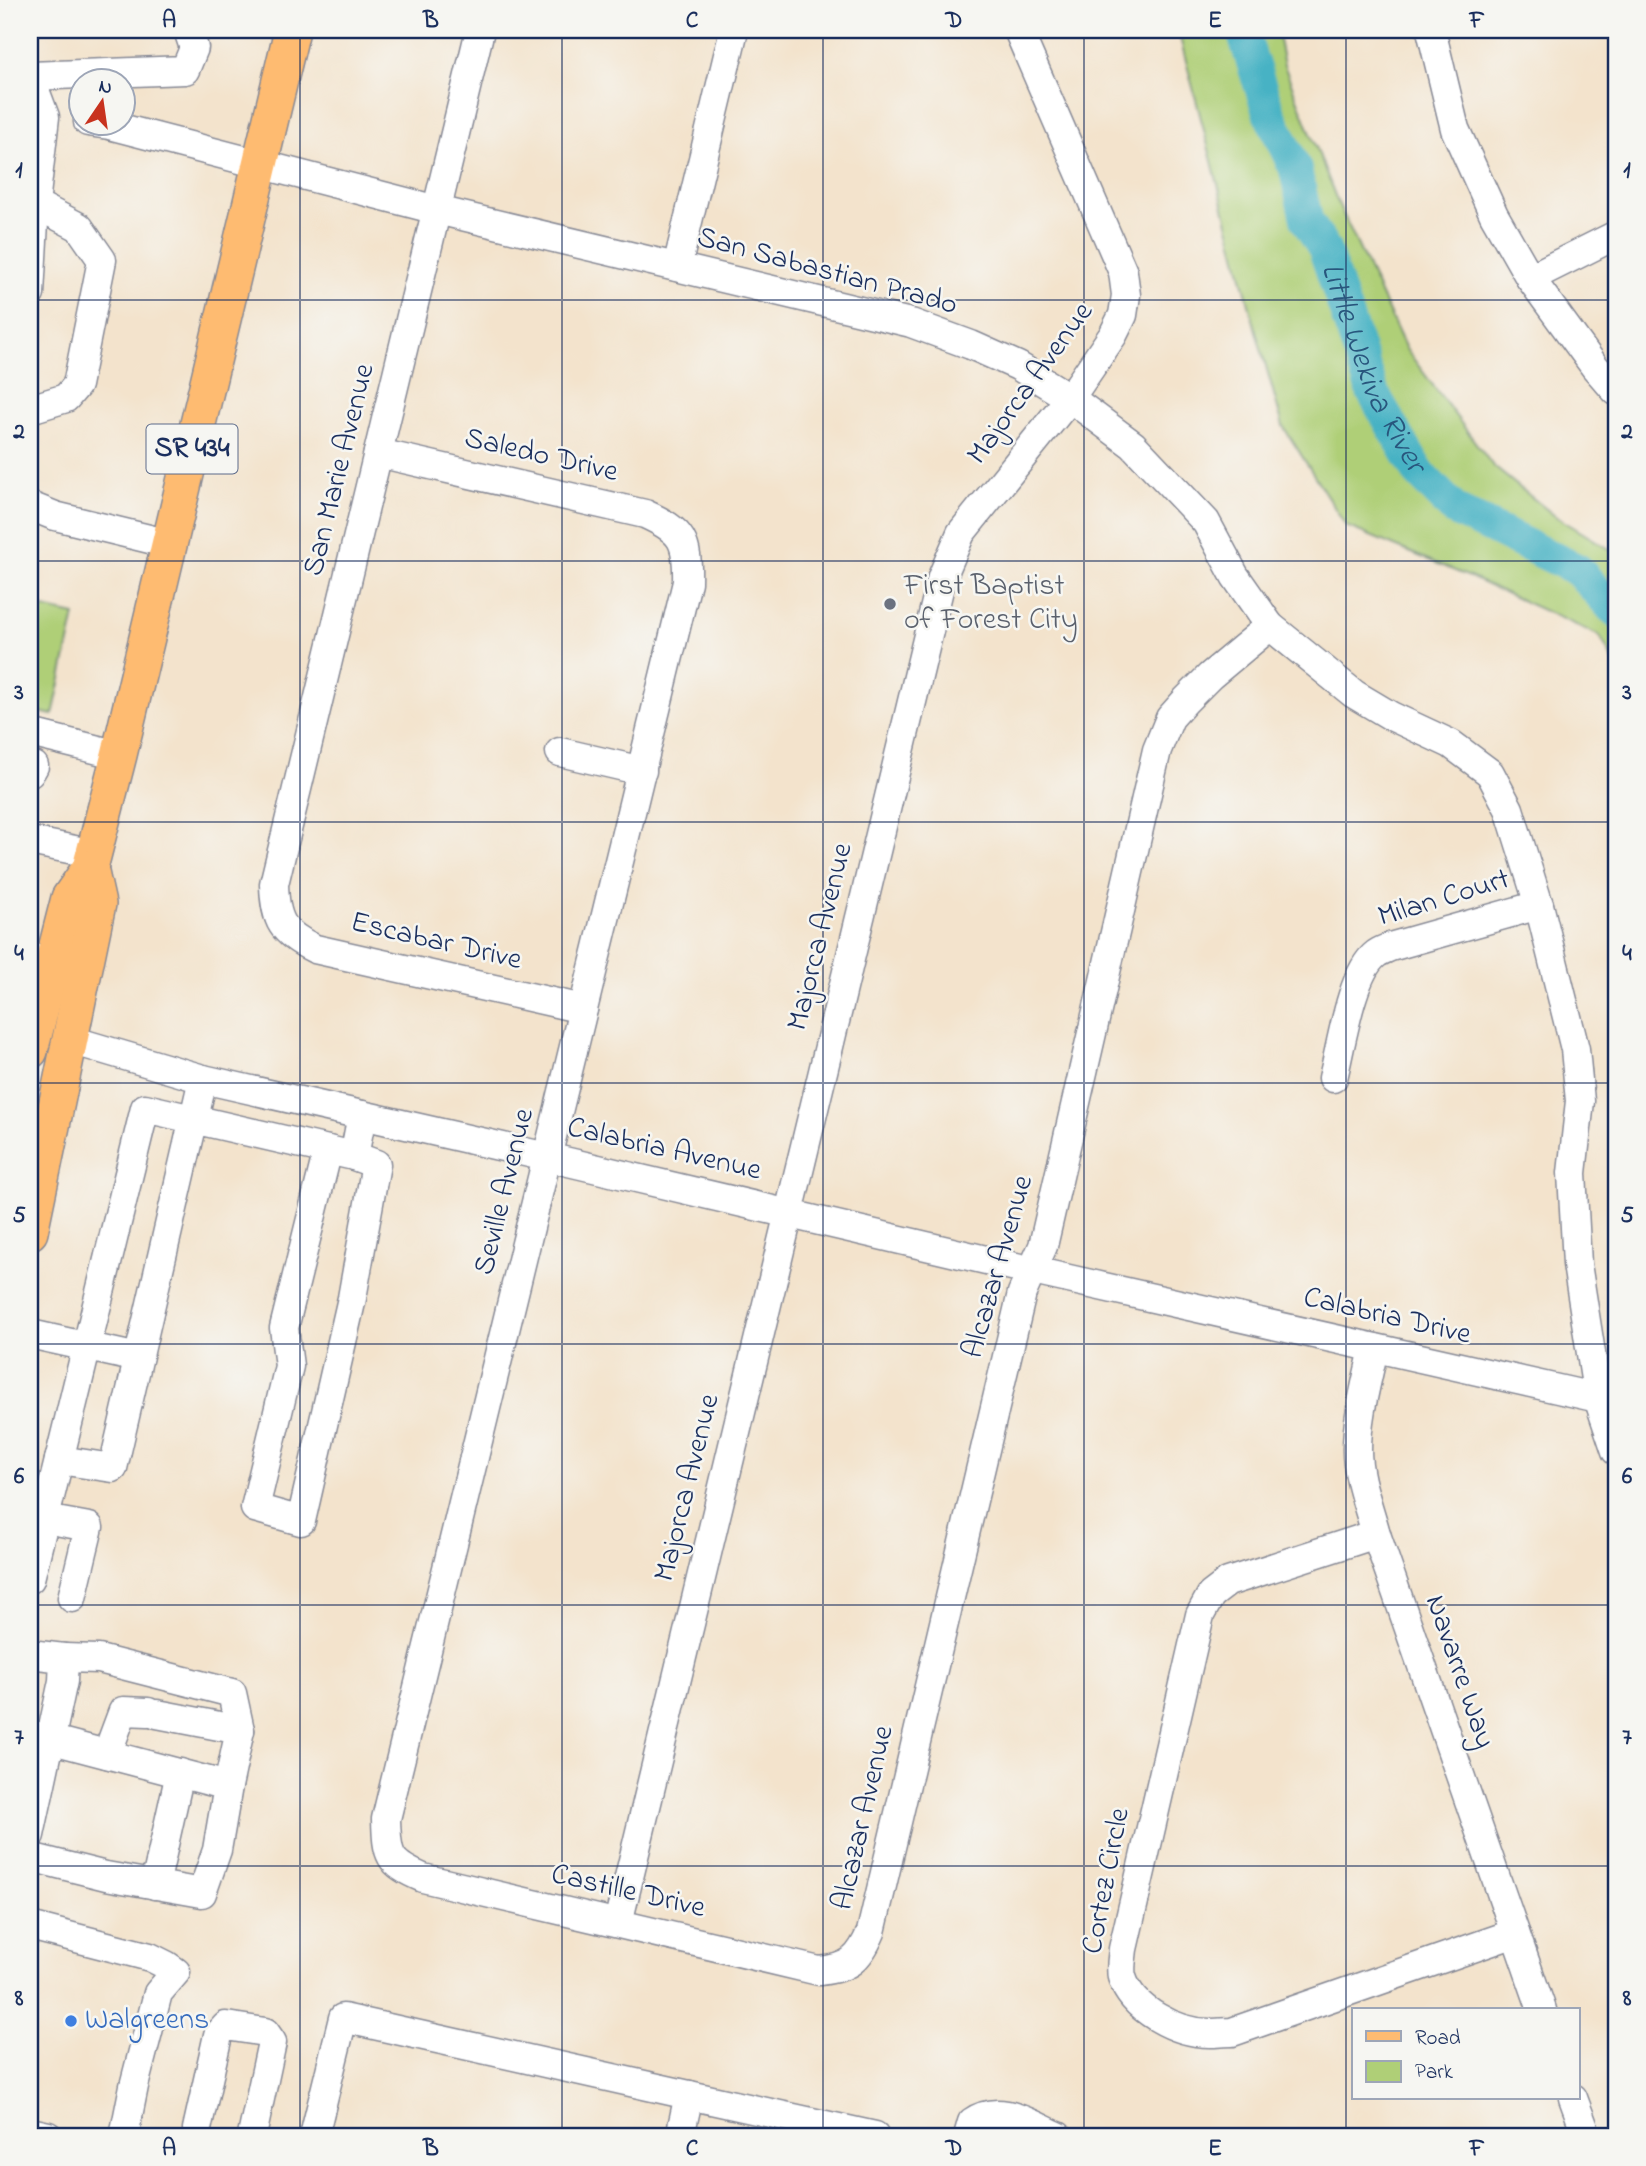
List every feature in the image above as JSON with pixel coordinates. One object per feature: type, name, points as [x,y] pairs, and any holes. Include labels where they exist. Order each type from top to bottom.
[{"type":"main road","name":"SR 434","points":[[30,1047],[41,960],[62,921],[69,898],[92,861],[292,30]]},
{"type":"main road","name":"SR 434","points":[[30,1232],[99,904],[92,861]]},
{"type":"main road","points":[[62,921],[66,951],[56,995],[60,1016],[71,1040]]},
{"type":"main road","points":[[30,1047],[43,1086],[30,1146]]},
{"type":"street","points":[[30,294],[38,118],[30,76],[185,69],[194,48],[188,30]]},
{"type":"street","name":"San Marie Avenue","points":[[282,925],[275,904],[274,884],[480,30]]},
{"type":"street","points":[[677,267],[734,30]]},
{"type":"street","name":"Majorca Avenue","points":[[618,1923],[942,578],[961,533],[1070,398],[1114,335],[1123,315],[1126,295],[1123,272],[1018,30]]},
{"type":"street","points":[[1431,30],[1455,129],[1494,215],[1530,278],[1595,367],[1616,391]]},
{"type":"street","points":[[38,118],[66,120]]},
{"type":"street","name":"San Sabastian Prado","points":[[136,132],[437,210],[911,323],[1018,366],[1070,398],[1133,445],[1206,522],[1235,576],[1270,626],[1354,694],[1391,716],[1451,744],[1490,773],[1509,809],[1539,905],[1575,1049],[1580,1101],[1572,1173],[1577,1264],[1598,1398],[1616,1451]]},
{"type":"street","points":[[30,409],[66,398],[77,385],[102,260],[79,227],[35,204]]},
{"type":"street","points":[[1530,278],[1616,235]]},
{"type":"street","name":"Saledo Drive","points":[[378,453],[645,514],[666,523],[682,539]]},
{"type":"street","points":[[30,506],[55,516],[170,544]]},
{"type":"street","name":"Seville Avenue","points":[[391,1859],[386,1842],[386,1819],[687,582],[688,560],[682,539]]},
{"type":"street","name":"Alcazar Avenue","points":[[852,1962],[864,1949],[871,1932],[1022,1293],[1043,1246],[1157,750],[1170,718],[1186,700],[1210,676],[1270,626]]},
{"type":"street","points":[[30,733],[119,755]]},
{"type":"street","points":[[560,752],[642,771]]},
{"type":"street","points":[[30,841],[92,861]]},
{"type":"street","name":"Milan Court","points":[[1333,1078],[1356,986],[1363,969],[1376,954],[1390,947],[1539,905]]},
{"type":"street","name":"Escabar Drive","points":[[282,925],[294,939],[314,949],[583,1009]]},
{"type":"street","name":"Calabria Avenue","points":[[71,1040],[203,1079],[1162,1300]]},
{"type":"street","points":[[59,1460],[113,1468],[203,1079]]},
{"type":"street","points":[[30,1578],[37,1515],[59,1460],[145,1108],[341,1153],[376,1164],[352,1298],[301,1521],[254,1508],[289,1366],[284,1328],[341,1153],[362,1115]]},
{"type":"street","name":"Calabria Drive","points":[[1162,1300],[1598,1398]]},
{"type":"street","points":[[30,1334],[138,1358]]},
{"type":"street","name":"Navarre Way","points":[[1374,1348],[1359,1417],[1357,1452],[1363,1486],[1376,1534],[1541,2008]]},
{"type":"street","points":[[37,1515],[89,1527],[72,1598]]},
{"type":"street","name":"Cortez Circle","points":[[1376,1534],[1228,1582],[1211,1595],[1200,1615],[1123,1950],[1122,1975],[1131,1994],[1150,2012],[1180,2028],[1208,2033],[1232,2032],[1515,1933]]},
{"type":"street","points":[[30,1654],[99,1659],[232,1693],[240,1730],[217,1850],[202,1894],[106,1876],[30,1857]]},
{"type":"street","points":[[30,1835],[41,1736],[63,1681],[64,1658]]},
{"type":"street","points":[[129,1667],[142,1712]]},
{"type":"street","points":[[142,1712],[240,1730]]},
{"type":"street","points":[[107,1754],[142,1712]]},
{"type":"street","points":[[41,1736],[228,1786]]},
{"type":"street","points":[[155,1885],[180,1773]]},
{"type":"street","name":"Castille Drive","points":[[391,1859],[404,1870],[423,1878],[819,1971],[838,1969],[852,1962]]},
{"type":"street","points":[[30,1926],[150,1957],[176,1972],[158,1993],[129,2112]]},
{"type":"street","points":[[129,2112],[129,2035],[150,1957]]},
{"type":"street","points":[[314,2136],[343,2018],[875,2136]]},
{"type":"street","points":[[197,2129],[218,2035],[226,2026],[245,2028],[265,2032],[272,2042],[251,2136]]},
{"type":"street","points":[[680,2136],[689,2095]]},
{"type":"street","points":[[1574,2100],[1587,2136]]},
{"type":"street","points":[[968,2136],[972,2122],[982,2115],[1007,2114],[1058,2136]]},
{"type":"street","points":[[30,2132],[48,2136]]},
{"type":"green space","points":[[1178,30],[1277,30],[1284,65],[1338,203],[1406,349],[1493,466],[1555,516],[1616,553],[1616,666],[1600,636],[1472,578],[1346,526],[1283,426]]},
{"type":"green space","points":[[30,605],[75,615],[53,715],[30,710]]},
{"type":"waterway","name":"Little Wekiva River","points":[[1242,30],[1269,113],[1295,168],[1307,221],[1324,248],[1373,393],[1419,473],[1455,510],[1578,570],[1616,612]]},
{"type":"place","name":"First Baptist of Forest City","points":[[890,604]]},
{"type":"place","name":"Walgreens","points":[[71,2021]]}]
